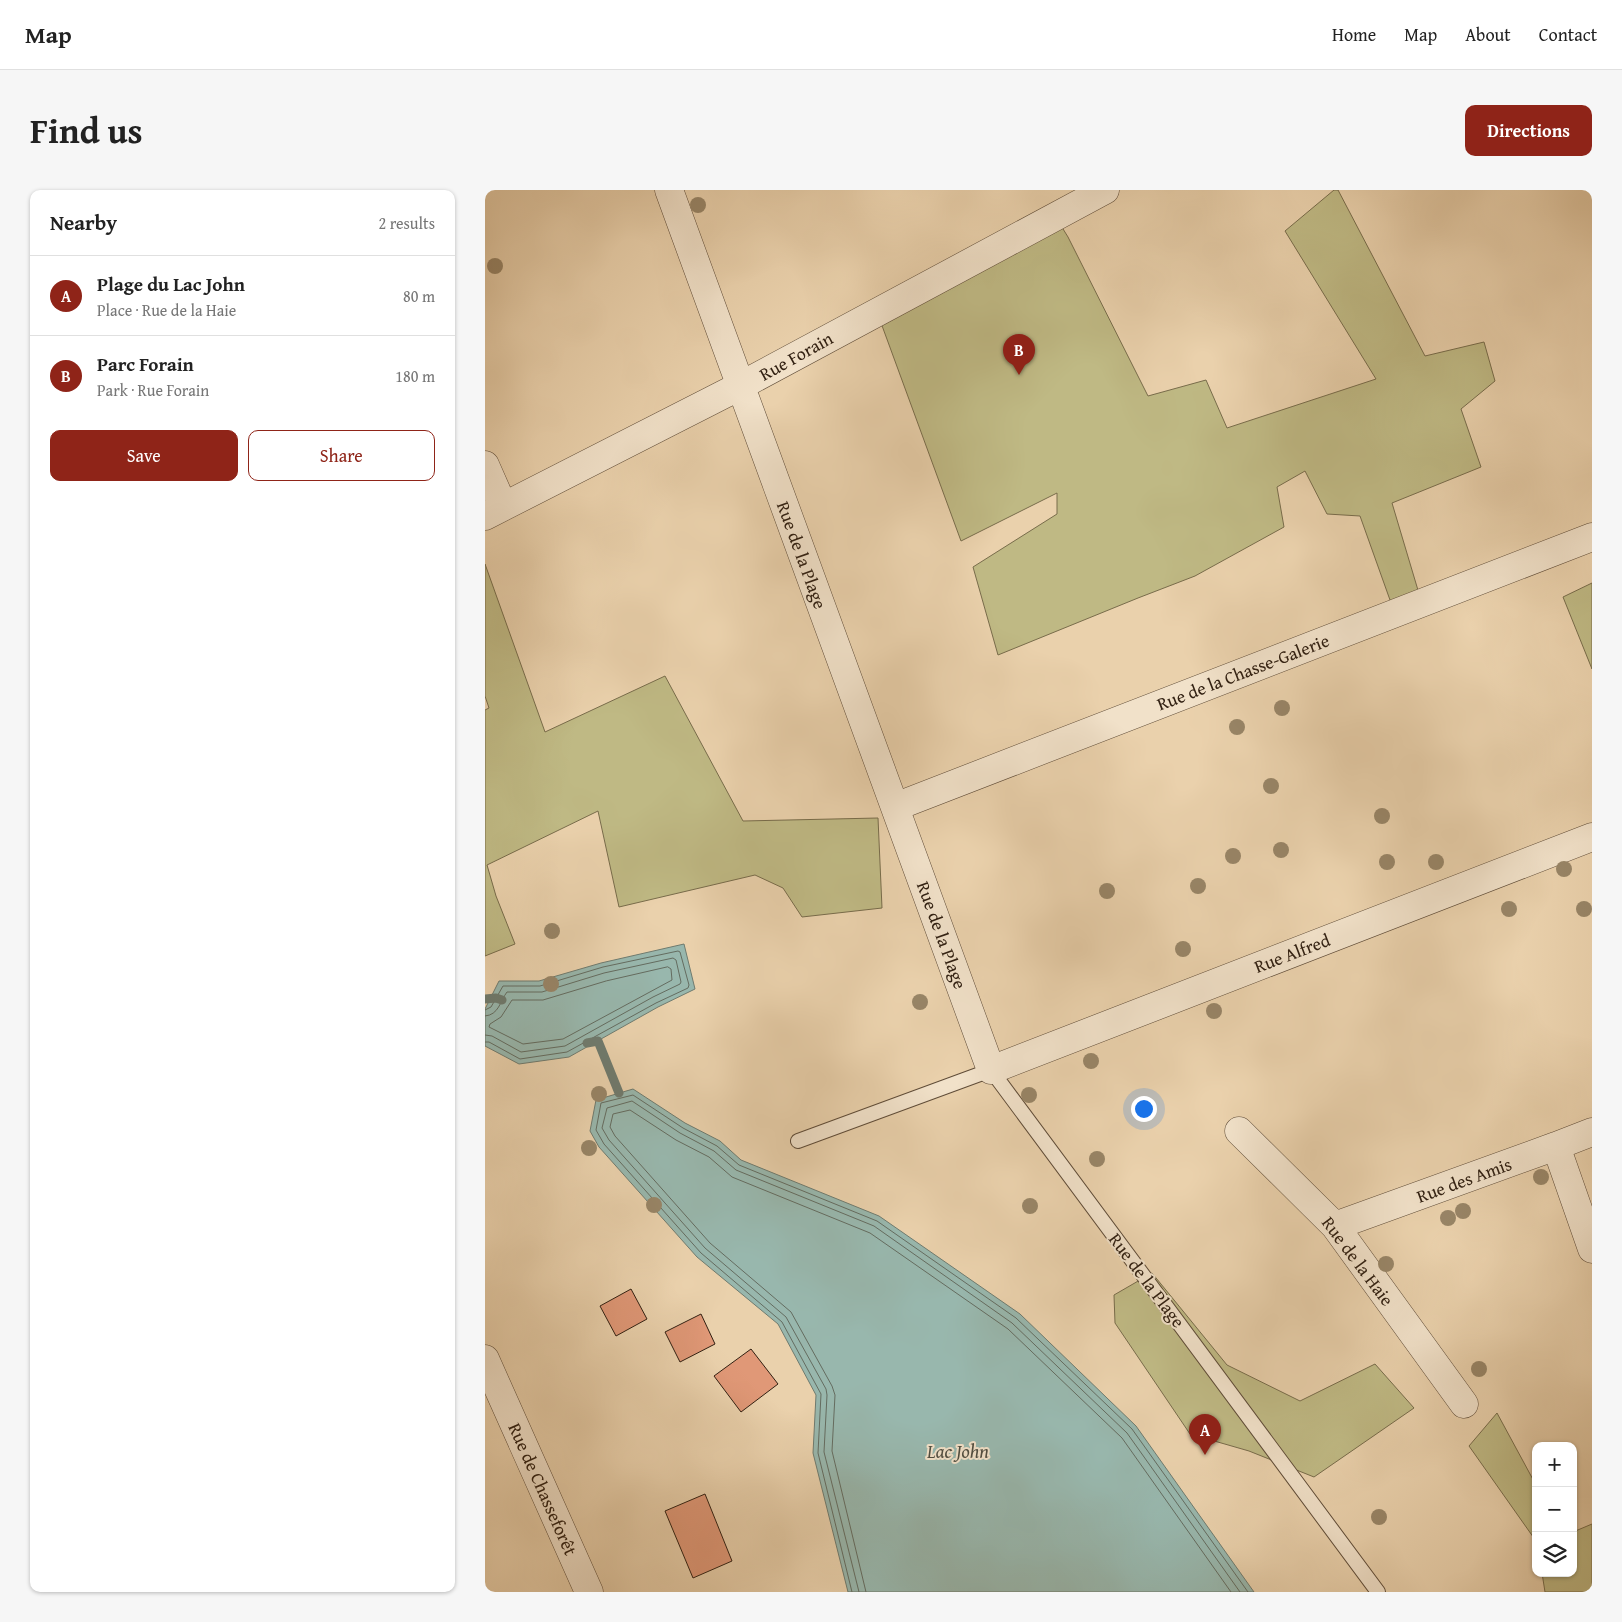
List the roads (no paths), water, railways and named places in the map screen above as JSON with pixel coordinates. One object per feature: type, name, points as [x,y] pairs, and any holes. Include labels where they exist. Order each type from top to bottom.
[{"type":"street","name":"Rue de la Plage","points":[[669,190],[991,1070]]},
{"type":"street","name":"Rue Forain","points":[[494,511],[741,386],[1105,190]]},
{"type":"street","points":[[485,465],[494,511]]},
{"type":"street","name":"Rue de la Chasse-Galerie","points":[[895,807],[1592,537]]},
{"type":"street","name":"Rue Alfred","points":[[991,1070],[1592,837]]},
{"type":"street","name":"Rue de la Haie","points":[[1239,1130],[1335,1226],[1464,1404]]},
{"type":"street","name":"Rue des Amis","points":[[1335,1226],[1592,1132]]},
{"type":"street","points":[[1556,1146],[1592,1249]]},
{"type":"street","name":"Rue de Chasseforêt","points":[[485,1359],[589,1592]]},
{"type":"lane","points":[[798,1142],[991,1070]]},
{"type":"lane","name":"Rue de la Plage","points":[[991,1070],[1378,1592]]},
{"type":"water","points":[[684,944],[695,989],[658,1007],[569,1057],[519,1064],[485,1046],[485,1009],[499,981],[539,981],[601,963]]},
{"type":"water","name":"Lac John","points":[[633,1089],[685,1123],[720,1141],[741,1160],[879,1216],[1020,1314],[1136,1426],[1254,1592],[848,1592],[813,1453],[816,1395],[778,1324],[697,1257],[599,1147],[590,1131],[596,1100]]},
{"type":"waterway","points":[[485,999],[496,998],[502,1000]]},
{"type":"waterway","points":[[587,1043],[598,1041],[619,1093]]},
{"type":"place","name":"Parc Forain","points":[[1019,375]]},
{"type":"place","name":"Plage du Lac John","points":[[1205,1455]]}]
